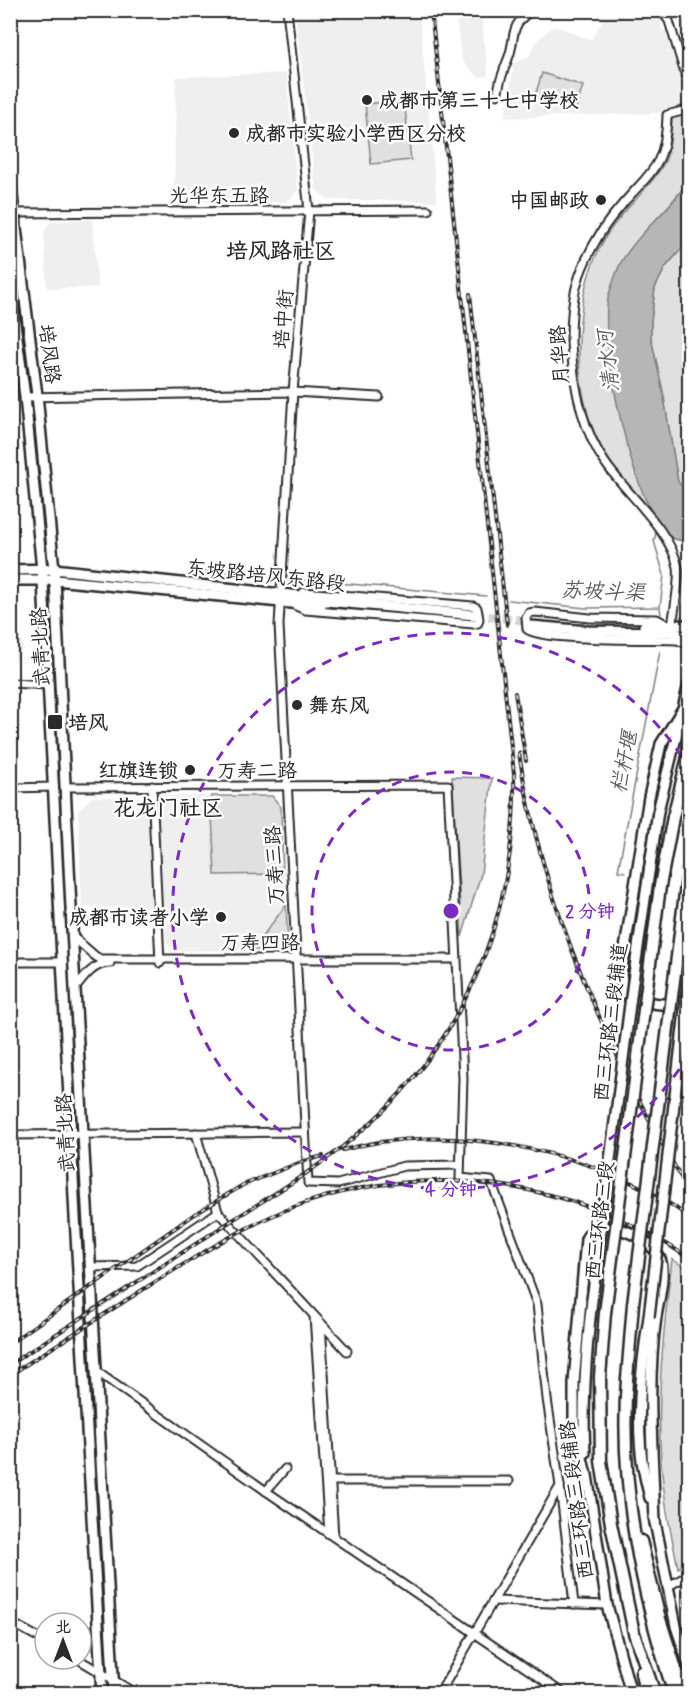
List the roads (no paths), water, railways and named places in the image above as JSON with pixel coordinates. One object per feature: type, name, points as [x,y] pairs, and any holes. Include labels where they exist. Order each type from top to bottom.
[{"type":"highway","name":"西三环路三段","points":[[655,1694],[634,1633],[611,1524],[601,1461],[600,1377],[606,1301],[660,886],[673,817],[690,749]]},
{"type":"highway","points":[[674,1694],[644,1588],[632,1520],[625,1439],[633,1304],[690,854]]},
{"type":"highway","points":[[629,1486],[660,1619],[684,1694]]},
{"type":"highway","points":[[634,1633],[645,1694]]},
{"type":"main road","name":"培风路","points":[[10,180],[12,213],[38,397],[54,569]]},
{"type":"main road","name":"培风路","points":[[10,287],[25,397],[43,569]]},
{"type":"main road","name":"武青北路","points":[[43,569],[102,1694]]},
{"type":"main road","name":"东坡路培风东路段","points":[[10,570],[54,569],[280,599],[291,604],[475,617],[305,599],[300,596],[280,599],[55,580],[10,580]]},
{"type":"main road","name":"武青北路","points":[[54,569],[82,1134],[114,1694]]},
{"type":"main road","points":[[690,625],[531,624],[588,632],[670,632],[690,640]]},
{"type":"main road","name":"西三环路三段辅道","points":[[592,1300],[636,957],[658,811],[690,680]]},
{"type":"main road","points":[[682,710],[661,744],[649,796],[621,974],[623,993],[635,999],[675,1004],[690,999]]},
{"type":"main road","points":[[690,968],[642,1378],[642,1460],[667,1587],[676,1626],[690,1669]]},
{"type":"main road","points":[[587,1479],[574,1425],[574,1383],[586,1239],[596,1228],[616,1228],[653,1246],[661,1260],[661,1281],[653,1337],[650,1401],[655,1522]]},
{"type":"main road","name":"西三环路三段辅路","points":[[592,1300],[585,1363],[583,1413],[587,1479],[607,1605],[631,1694]]},
{"type":"street","name":"培中街","points":[[280,599],[293,392],[309,211],[287,10]]},
{"type":"street","points":[[497,95],[500,75],[509,58],[514,30],[520,19],[532,10]]},
{"type":"street","points":[[657,10],[669,21],[690,90]]},
{"type":"street","name":"月华路","points":[[671,626],[678,569],[671,545],[606,464],[593,444],[580,407],[571,342],[577,283],[598,238],[615,212],[657,165],[665,144],[667,115],[690,109]]},
{"type":"street","name":"光华东五路","points":[[12,213],[428,210]]},
{"type":"street","points":[[25,397],[293,392],[379,397]]},
{"type":"street","points":[[291,604],[305,610],[474,624],[478,623],[479,619],[477,608],[473,606],[304,592],[300,596]]},
{"type":"street","name":"万寿三路","points":[[280,599],[279,626],[295,961],[308,1183],[338,1184],[404,1166],[460,1165]]},
{"type":"street","points":[[671,626],[657,619],[590,618],[535,612],[529,613],[526,618],[527,629],[534,633],[576,637],[677,640],[690,645]]},
{"type":"street","points":[[10,683],[49,685]]},
{"type":"street","name":"万寿二路","points":[[65,787],[448,785],[456,961]]},
{"type":"street","points":[[152,786],[160,961]]},
{"type":"street","points":[[10,789],[54,788]]},
{"type":"street","name":"万寿四路","points":[[72,936],[100,959],[456,961]]},
{"type":"street","name":"万寿四路","points":[[75,989],[88,973],[100,964],[160,961]]},
{"type":"street","points":[[456,961],[463,1078],[460,1178],[491,1180],[537,1304],[574,1604]]},
{"type":"street","points":[[10,962],[63,962]]},
{"type":"street","points":[[10,1135],[305,1132]]},
{"type":"street","points":[[196,1133],[218,1212],[347,1351]]},
{"type":"street","points":[[90,1267],[137,1266],[218,1212]]},
{"type":"street","points":[[314,1316],[332,1536]]},
{"type":"street","points":[[321,1323],[327,1481]]},
{"type":"street","points":[[96,1371],[266,1491],[564,1694]]},
{"type":"street","points":[[266,1491],[285,1469]]},
{"type":"street","points":[[327,1481],[509,1481]]},
{"type":"street","points":[[439,1694],[560,1486]]},
{"type":"street","points":[[667,1587],[690,1574]]},
{"type":"street","points":[[493,1601],[607,1605]]},
{"type":"street","points":[[10,1622],[33,1634]]},
{"type":"street","points":[[93,1667],[137,1694]]},
{"type":"waterway","name":"苏坡斗渠","points":[[509,600],[586,608],[660,607],[664,575],[654,541],[657,529]]},
{"type":"waterway","name":"苏坡斗渠","points":[[204,571],[259,576]]},
{"type":"waterway","name":"苏坡斗渠","points":[[293,579],[486,596]]},
{"type":"waterway","name":"栏杆堰","points":[[660,608],[661,614]]},
{"type":"waterway","name":"栏杆堰","points":[[625,872],[618,871],[660,651]]},
{"type":"tunnel","points":[[475,615],[531,621]]},
{"type":"railway","points":[[10,1364],[292,1183],[352,1139],[391,1103],[425,1063],[453,1021],[476,976],[494,929],[506,879],[512,827],[514,774],[431,10]]},
{"type":"railway","points":[[470,294],[507,625]]},
{"type":"railway","points":[[515,693],[526,761]]},
{"type":"railway","points":[[519,753],[530,811],[545,868],[584,980],[633,1089],[690,1193]]},
{"type":"railway","points":[[343,1150],[384,1142],[429,1139],[476,1141],[523,1148],[570,1159],[614,1175],[655,1195],[690,1218]]},
{"type":"railway","points":[[10,1343],[192,1216],[243,1185],[301,1162],[323,1156]]},
{"type":"railway","points":[[10,1375],[179,1267],[258,1223],[291,1208],[341,1193],[392,1184],[444,1181],[496,1185],[548,1195],[598,1210],[645,1232],[690,1259]]},
{"type":"place","name":"成都市第三十七中学校","points":[[367,100]]},
{"type":"place","name":"成都市实验小学西区分校","points":[[234,133]]},
{"type":"place","name":"中国邮政","points":[[601,200]]},
{"type":"place","name":"舞东风","points":[[297,705]]},
{"type":"place","name":"培风","points":[[55,722]]},
{"type":"place","name":"红旗连锁","points":[[190,770]]},
{"type":"place","name":"成都市读者小学","points":[[221,917]]},
{"type":"district","name":"培风路社区","points":[[281,250]]},
{"type":"district","name":"花龙门社区","points":[[168,807]]},
{"type":"water label","name":"清水河","points":[[608,361]]}]
